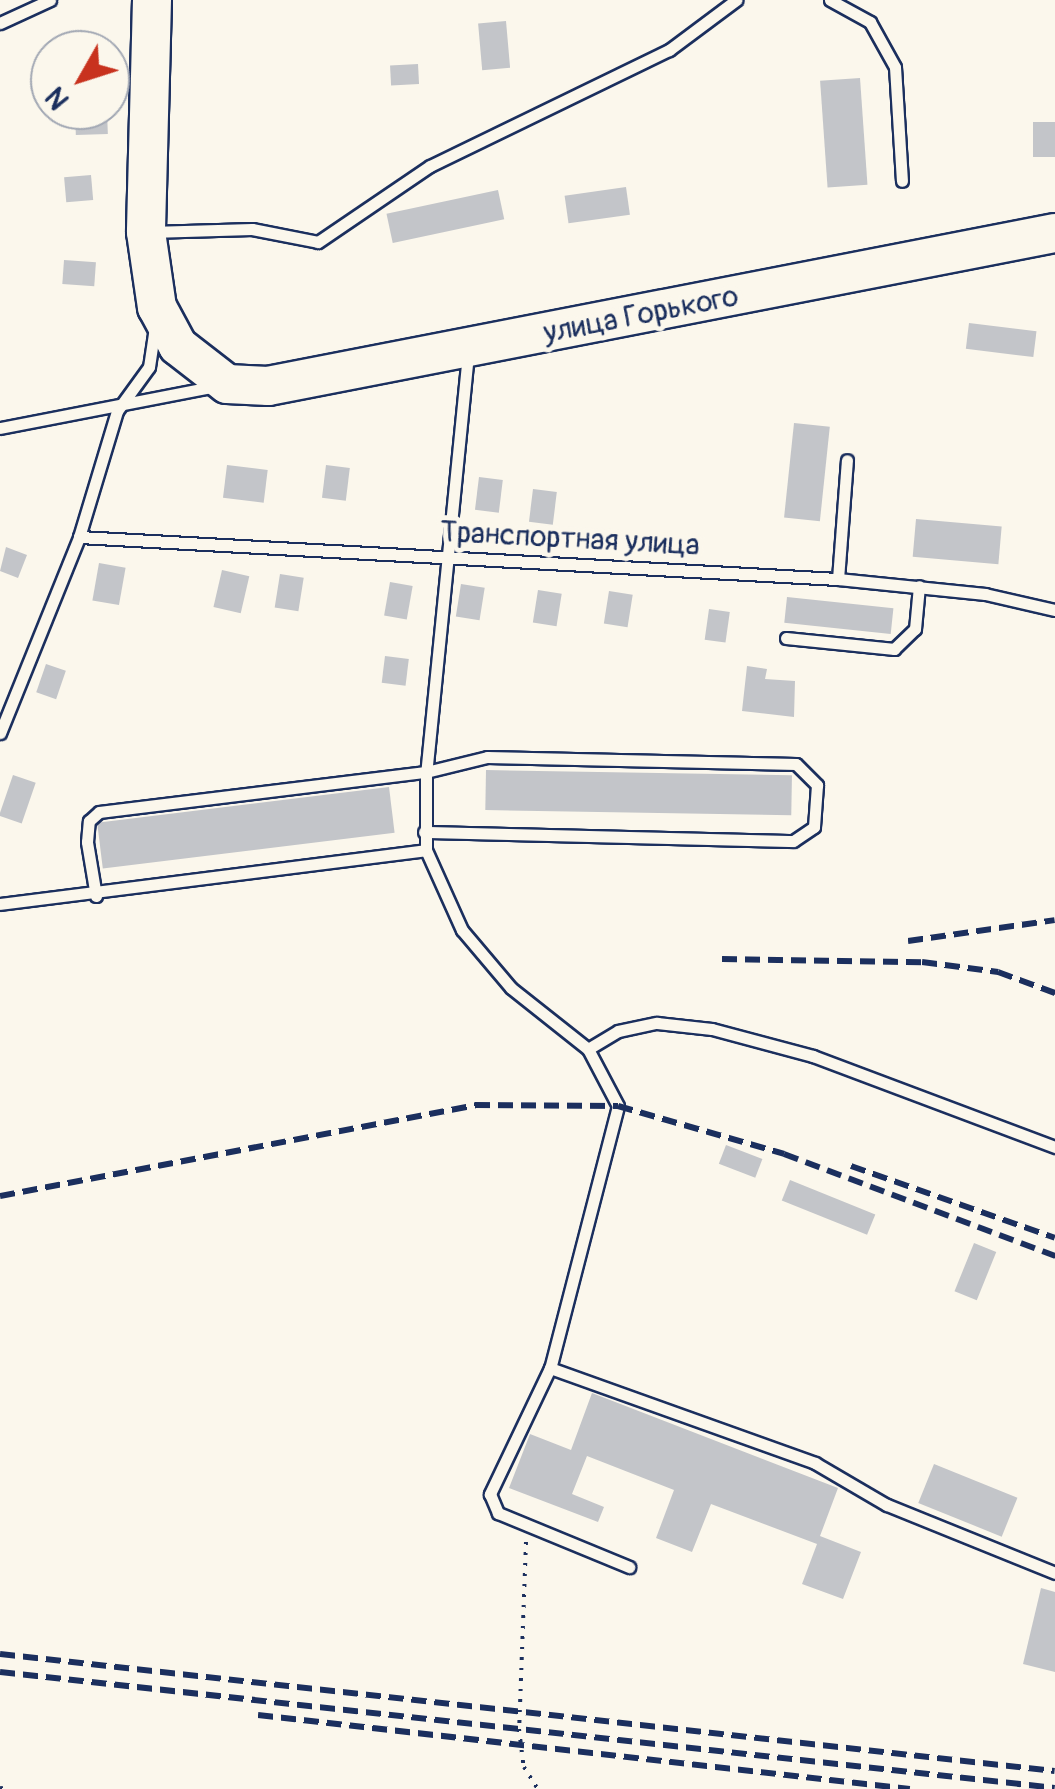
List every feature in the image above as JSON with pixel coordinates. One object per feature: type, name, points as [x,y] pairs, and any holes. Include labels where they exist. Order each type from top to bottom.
[{"type":"main road","points":[[152,0],[146,232],[157,307],[178,346],[227,384]]},
{"type":"main road","name":"улица Горького","points":[[227,384],[268,386],[468,350],[1055,233]]},
{"type":"lane","points":[[0,23],[50,0]]},
{"type":"lane","points":[[146,232],[252,230],[318,242],[430,166],[670,50],[736,0]]},
{"type":"lane","points":[[830,0],[870,22],[896,67],[902,182]]},
{"type":"lane","points":[[0,733],[80,538],[118,410],[149,367],[157,307]]},
{"type":"lane","points":[[468,350],[426,772],[426,850],[446,902],[484,957],[588,1049],[618,1106],[550,1368],[490,1494],[498,1513],[629,1567]]},
{"type":"lane","name":"улица Горького","points":[[0,428],[118,410],[227,384]]},
{"type":"lane","points":[[838,580],[847,460]]},
{"type":"lane","name":"Транспортная улица","points":[[80,538],[838,580],[919,586],[1055,610]]},
{"type":"lane","points":[[786,638],[894,649],[915,630],[919,586]]},
{"type":"lane","points":[[96,896],[87,842],[89,822],[99,812],[426,772],[487,757],[796,764],[817,785],[814,827],[793,841],[424,832]]},
{"type":"lane","points":[[0,904],[96,896],[426,850]]},
{"type":"lane","points":[[588,1049],[618,1032],[657,1023],[712,1028],[813,1056],[1055,1146]]},
{"type":"lane","points":[[550,1368],[815,1463],[908,1515],[1055,1573]]},
{"type":"path","points":[[530,1528],[520,1570],[519,1730],[524,1767],[538,1789]]},
{"type":"path","points":[[0,1788],[10,1789]]},
{"type":"building","points":[[506,21],[510,68],[482,70],[478,23]]},
{"type":"building","points":[[418,64],[419,84],[391,85],[390,65]]},
{"type":"building","points":[[860,78],[867,185],[828,188],[820,81]]},
{"type":"building","points":[[1033,122],[1055,122],[1055,157],[1033,157]]},
{"type":"building","points":[[76,130],[108,130],[108,134],[76,135]]},
{"type":"building","points":[[91,175],[93,200],[66,202],[64,177]]},
{"type":"building","points":[[626,187],[630,215],[569,223],[565,196]]},
{"type":"building","points":[[498,190],[504,219],[393,243],[386,214]]},
{"type":"building","points":[[64,260],[96,262],[94,286],[62,284]]},
{"type":"building","points":[[969,323],[1036,331],[1033,357],[966,349]]},
{"type":"building","points":[[794,423],[830,427],[820,521],[784,517]]},
{"type":"building","points":[[227,465],[268,470],[264,503],[223,498]]},
{"type":"building","points":[[326,465],[350,468],[346,501],[322,498]]},
{"type":"building","points":[[479,477],[503,480],[499,513],[475,510]]},
{"type":"building","points":[[533,489],[557,492],[553,525],[529,522]]},
{"type":"building","points":[[916,519],[1002,526],[998,564],[913,557]]},
{"type":"building","points":[[6,547],[27,555],[18,578],[0,571]]},
{"type":"building","points":[[99,563],[126,568],[119,605],[92,600]]},
{"type":"building","points":[[222,570],[249,576],[241,613],[213,607]]},
{"type":"building","points":[[280,574],[304,578],[298,611],[275,608]]},
{"type":"building","points":[[390,582],[413,586],[407,619],[384,615]]},
{"type":"building","points":[[461,584],[485,588],[480,620],[456,617]]},
{"type":"building","points":[[538,590],[562,594],[557,626],[533,623]]},
{"type":"building","points":[[609,591],[633,595],[628,627],[604,624]]},
{"type":"building","points":[[787,597],[893,608],[891,634],[784,623]]},
{"type":"building","points":[[709,609],[730,612],[725,643],[705,640]]},
{"type":"building","points":[[385,656],[409,659],[406,686],[382,683]]},
{"type":"building","points":[[46,664],[66,671],[56,699],[36,692]]},
{"type":"building","points":[[747,666],[767,669],[765,679],[795,681],[794,717],[742,711]]},
{"type":"building","points":[[486,770],[792,775],[791,815],[485,810]]},
{"type":"building","points":[[13,775],[36,783],[22,823],[0,816]]},
{"type":"building","points":[[389,787],[395,833],[103,868],[97,823]]},
{"type":"building","points":[[726,1145],[762,1159],[755,1178],[719,1164]]},
{"type":"building","points":[[790,1180],[875,1214],[867,1235],[782,1200]]},
{"type":"building","points":[[974,1243],[996,1252],[977,1300],[955,1291]]},
{"type":"building","points":[[592,1393],[838,1488],[820,1536],[861,1552],[843,1599],[802,1584],[817,1544],[711,1504],[692,1552],[656,1538],[674,1490],[587,1456],[572,1494],[604,1507],[598,1522],[509,1488],[530,1434],[571,1450]]},
{"type":"building","points":[[934,1464],[1017,1498],[1002,1537],[918,1503]]},
{"type":"building","points":[[1041,1588],[1055,1592],[1055,1672],[1023,1664]]},
{"type":"railway","points":[[908,941],[1055,920]]},
{"type":"railway","points":[[722,959],[922,962],[998,972],[1055,993]]},
{"type":"railway","points":[[0,1196],[475,1105],[618,1106],[784,1154],[1055,1256]]},
{"type":"railway","points":[[851,1166],[1055,1238]]},
{"type":"railway","points":[[0,1654],[1055,1771]]},
{"type":"railway","points":[[0,1672],[1055,1788]]},
{"type":"railway","points":[[258,1715],[910,1789]]}]
